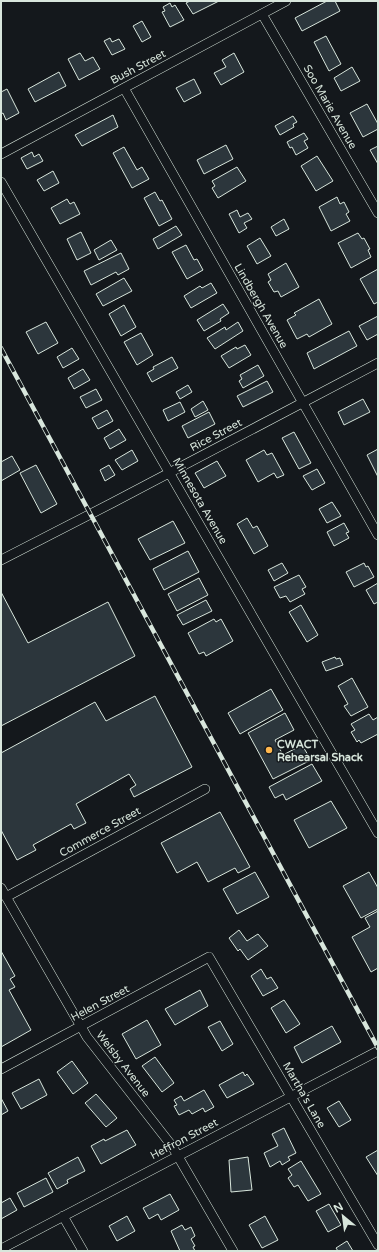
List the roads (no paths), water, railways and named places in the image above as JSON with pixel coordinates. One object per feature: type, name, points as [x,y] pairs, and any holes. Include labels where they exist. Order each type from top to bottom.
[{"type":"street","name":"Bush Street","points":[[1,154],[286,1]]},
{"type":"street","name":"Soo Marie Avenue","points":[[262,14],[378,213]]},
{"type":"street","name":"Lindbergh Avenue","points":[[124,88],[378,535]]},
{"type":"street","name":"Minnesota Avenue","points":[[1,182],[378,833]]},
{"type":"street","name":"Rice Street","points":[[1,560],[378,363]]},
{"type":"street","name":"Commerce Street","points":[[6,896],[205,789]]},
{"type":"street","name":"Welsby Avenue","points":[[1,888],[80,1027],[98,1053],[178,1156],[233,1251]]},
{"type":"street","name":"Helen Street","points":[[1,1069],[209,957]]},
{"type":"street","name":"Martha's Lane","points":[[209,957],[378,1245]]},
{"type":"street","name":"Heffron Street","points":[[1,1249],[378,1051]]},
{"type":"street","points":[[63,1216],[83,1251]]},
{"type":"railway","points":[[1,348],[378,1048]]},
{"type":"place","name":"CWACT Rehearsal Shack","points":[[269,750]]}]
